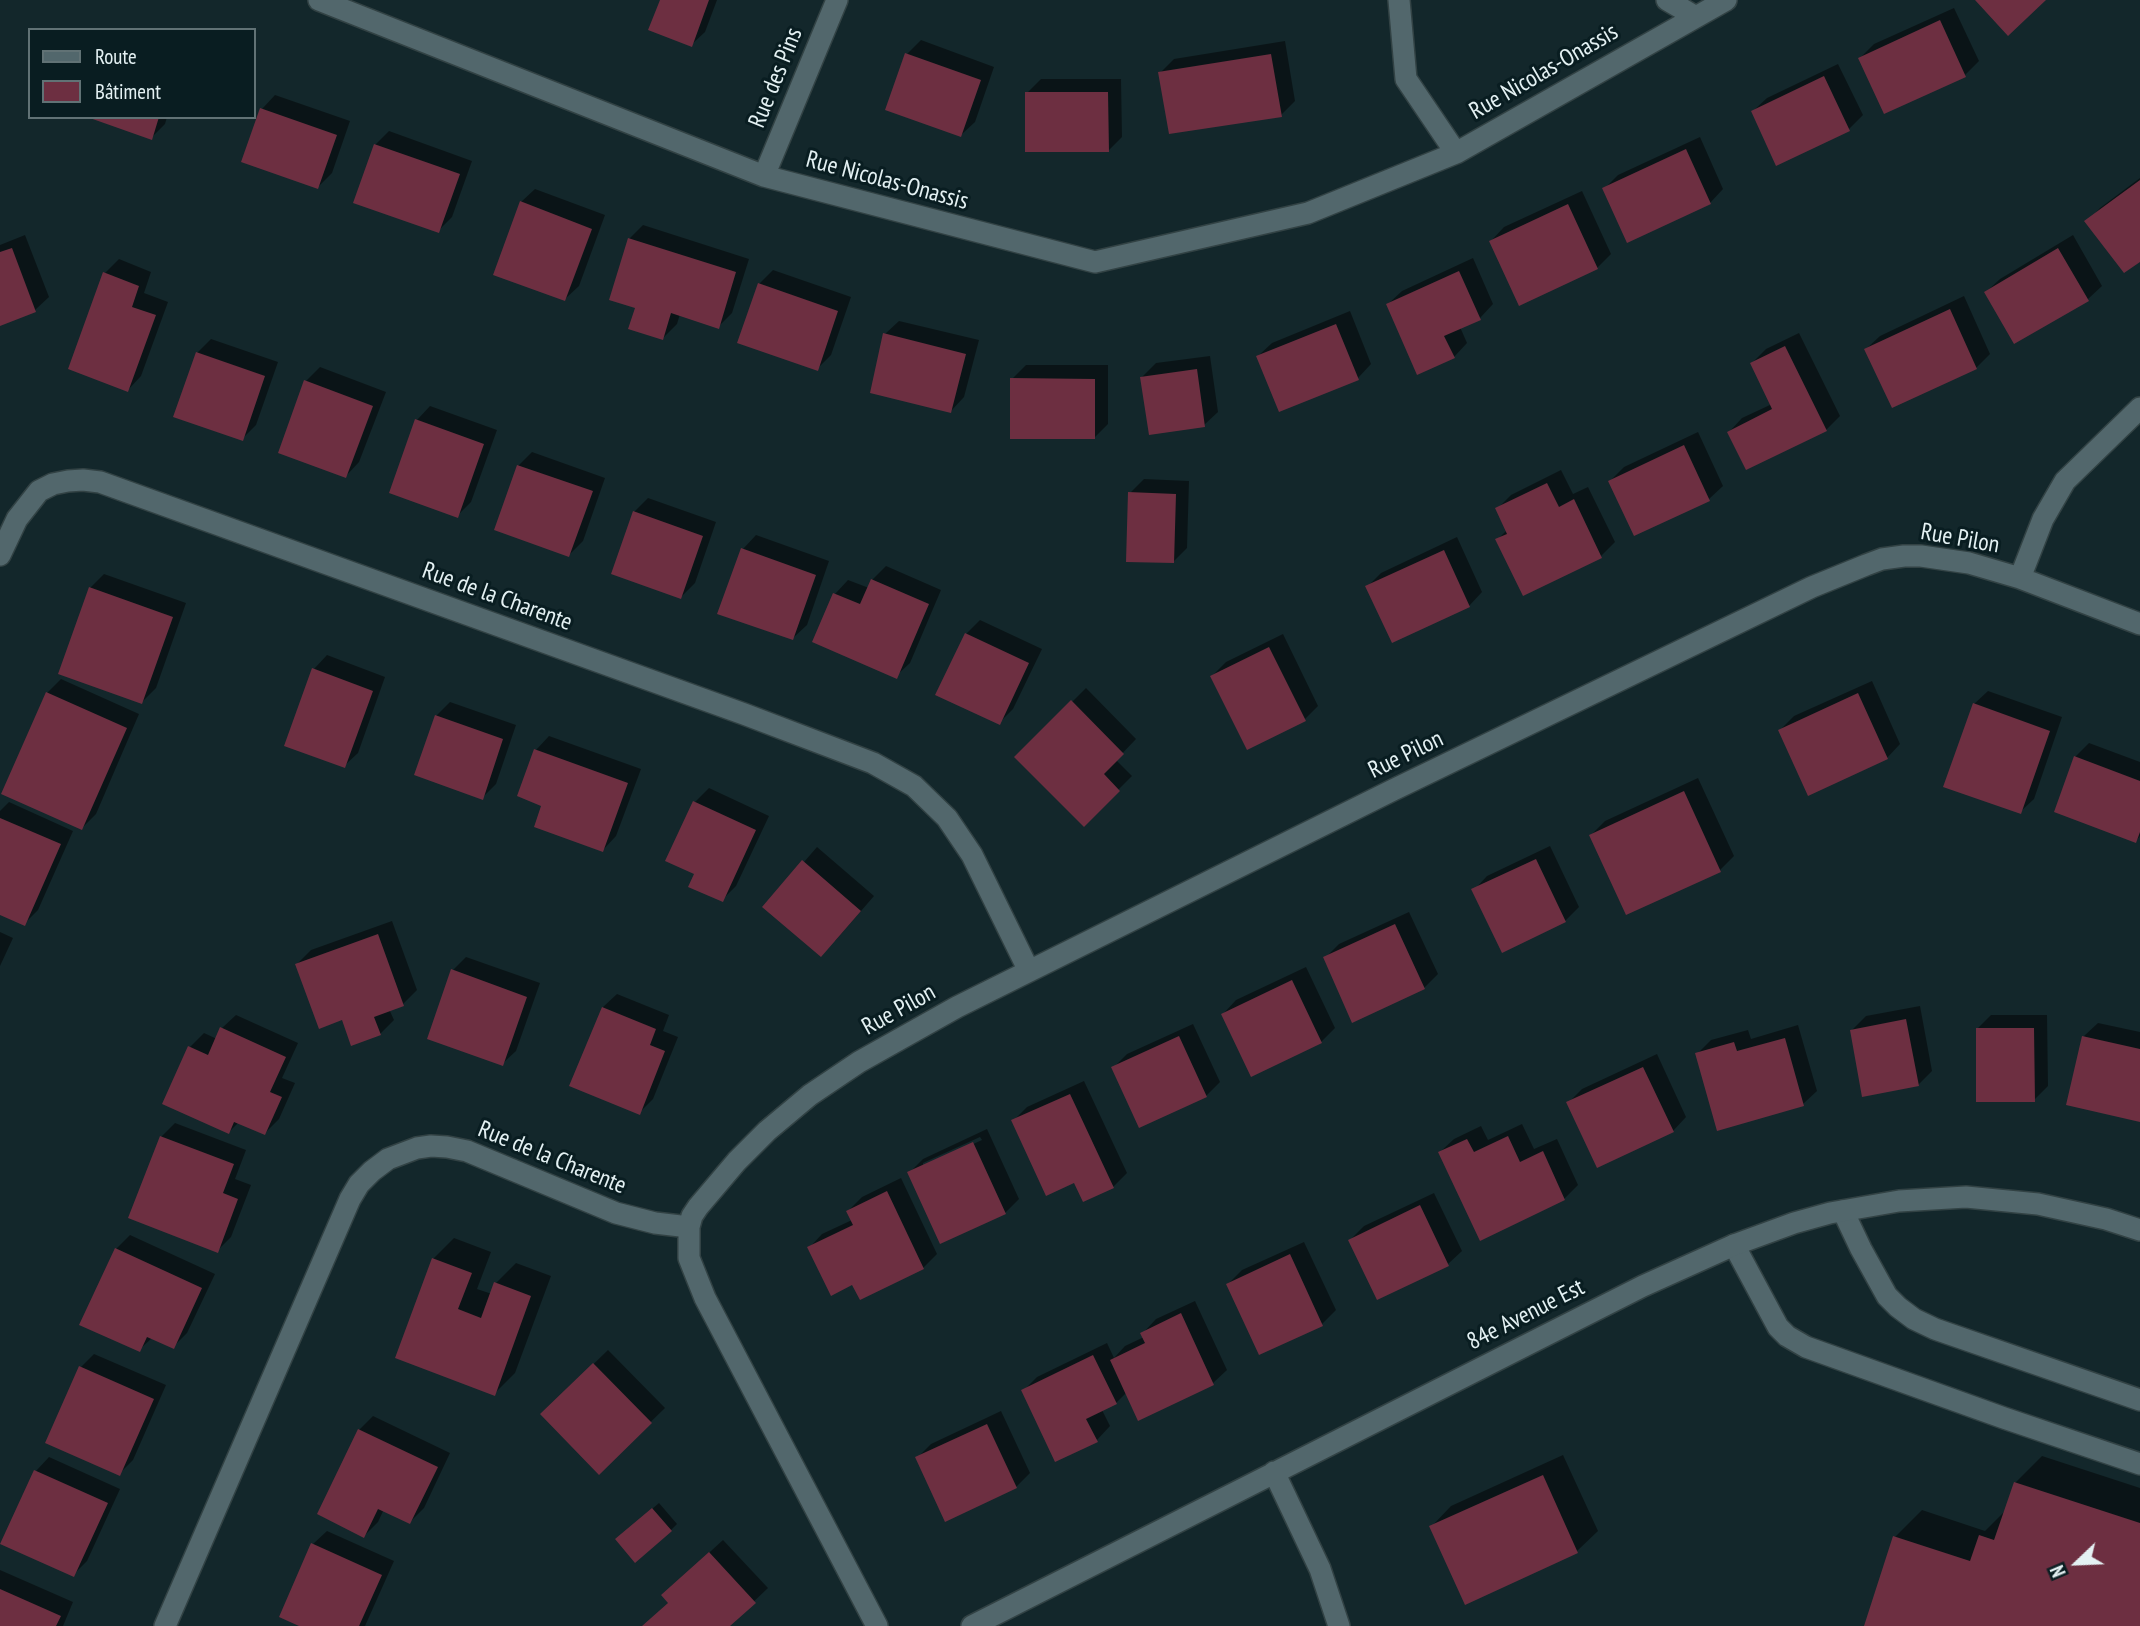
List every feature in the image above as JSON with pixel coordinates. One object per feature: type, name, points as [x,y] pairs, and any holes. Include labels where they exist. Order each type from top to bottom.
[{"type":"street","name":"Rue Nicolas-Onassis","points":[[319,0],[764,176],[1095,262],[1308,213],[1456,153],[1726,0]]},
{"type":"street","name":"Rue des Pins","points":[[764,176],[837,0]]},
{"type":"street","name":"Rue Nicolas-Onassis","points":[[1399,0],[1406,79],[1456,153]]},
{"type":"street","points":[[1667,0],[1696,17]]},
{"type":"street","name":"Rue Pilon","points":[[689,1227],[698,1207],[737,1161],[767,1132],[832,1079],[887,1045],[1029,971],[1516,730],[1812,587],[1882,559],[1921,556],[1969,563],[2021,579],[2043,519],[2065,481],[2140,408]]},
{"type":"street","name":"Rue de la Charente","points":[[0,555],[17,519],[39,491],[52,484],[68,481],[100,482],[718,704],[873,763],[914,786],[947,818],[972,855],[1029,971]]},
{"type":"street","points":[[2021,579],[2140,624]]},
{"type":"street","name":"Rue de la Charente","points":[[165,1626],[350,1199],[359,1184],[372,1171],[388,1159],[417,1148],[447,1147],[467,1151],[616,1213],[655,1223],[689,1227]]},
{"type":"street","name":"84e Avenue Est","points":[[972,1626],[1643,1286],[1734,1245],[1794,1223],[1843,1211],[1922,1199],[1966,1197],[2001,1199],[2067,1209],[2140,1230]]},
{"type":"street","points":[[1843,1211],[1887,1296],[1914,1319],[1935,1329],[2140,1400]]},
{"type":"street","points":[[689,1227],[689,1258],[705,1298],[877,1626]]},
{"type":"street","points":[[1734,1245],[1778,1327],[1806,1347],[2140,1464]]},
{"type":"street","points":[[1273,1472],[1320,1569],[1339,1626]]},
{"type":"building","points":[[660,0],[709,0],[692,47],[648,30]]},
{"type":"building","points":[[1975,0],[2046,0],[2008,36]]},
{"type":"building","points":[[1940,20],[1966,77],[1884,114],[1858,58]]},
{"type":"building","points":[[905,53],[981,80],[961,137],[885,110]]},
{"type":"building","points":[[1271,54],[1282,117],[1169,134],[1158,72]]},
{"type":"building","points":[[1824,76],[1850,131],[1776,166],[1751,111]]},
{"type":"building","points":[[1025,92],[1108,92],[1109,152],[1025,152]]},
{"type":"building","points":[[260,108],[337,135],[318,189],[241,162]]},
{"type":"building","points":[[93,119],[158,119],[152,140]]},
{"type":"building","points":[[374,144],[460,174],[439,233],[353,203]]},
{"type":"building","points":[[1686,149],[1711,204],[1627,243],[1602,188]]},
{"type":"building","points":[[2140,180],[2140,262],[2124,273],[2084,221]]},
{"type":"building","points":[[520,201],[592,229],[565,301],[493,275]]},
{"type":"building","points":[[1568,204],[1598,269],[1519,306],[1489,241]]},
{"type":"building","points":[[628,238],[736,272],[719,329],[671,313],[663,340],[628,329],[635,308],[609,300]]},
{"type":"building","points":[[12,248],[36,312],[0,326],[0,252]]},
{"type":"building","points":[[2058,248],[2089,301],[2014,344],[1984,292]]},
{"type":"building","points":[[1459,271],[1481,320],[1444,336],[1455,358],[1417,375],[1386,304]]},
{"type":"building","points":[[103,272],[139,286],[132,307],[156,315],[128,392],[68,369]]},
{"type":"building","points":[[758,283],[838,311],[818,371],[737,343]]},
{"type":"building","points":[[1950,309],[1977,369],[1892,408],[1864,349]]},
{"type":"building","points":[[1336,324],[1359,380],[1279,412],[1256,356]]},
{"type":"building","points":[[883,333],[966,354],[951,413],[870,393]]},
{"type":"building","points":[[1785,346],[1827,431],[1746,470],[1727,432],[1772,409],[1750,363]]},
{"type":"building","points":[[196,352],[265,376],[243,441],[173,417]]},
{"type":"building","points":[[1197,369],[1205,427],[1149,435],[1140,377]]},
{"type":"building","points":[[1010,378],[1095,379],[1095,439],[1010,439]]},
{"type":"building","points":[[304,380],[373,406],[346,478],[278,453]]},
{"type":"building","points":[[415,419],[484,444],[458,518],[389,493]]},
{"type":"building","points":[[1684,445],[1710,501],[1634,536],[1608,481]]},
{"type":"building","points":[[517,465],[593,491],[569,557],[494,530]]},
{"type":"building","points":[[1547,483],[1559,507],[1574,499],[1602,558],[1523,596],[1495,539],[1507,534],[1495,508]]},
{"type":"building","points":[[1128,492],[1176,494],[1174,563],[1126,562]]},
{"type":"building","points":[[633,511],[703,536],[681,599],[611,574]]},
{"type":"building","points":[[741,548],[816,575],[793,640],[717,614]]},
{"type":"building","points":[[1444,550],[1470,607],[1392,643],[1365,586]]},
{"type":"building","points":[[871,579],[929,604],[897,679],[812,642],[833,593],[860,604]]},
{"type":"building","points":[[89,587],[173,617],[142,704],[58,674]]},
{"type":"building","points":[[965,633],[1029,663],[1000,725],[935,695]]},
{"type":"building","points":[[1269,647],[1306,721],[1247,750],[1210,676]]},
{"type":"building","points":[[312,668],[373,691],[345,768],[284,746]]},
{"type":"building","points":[[46,692],[127,728],[82,830],[1,794]]},
{"type":"building","points":[[1858,693],[1888,759],[1808,796],[1778,730]]},
{"type":"building","points":[[1071,700],[1124,754],[1104,774],[1120,791],[1084,827],[1014,757]]},
{"type":"building","points":[[1973,703],[2050,731],[2021,814],[1943,787]]},
{"type":"building","points":[[435,715],[503,739],[483,800],[414,775]]},
{"type":"building","points":[[534,749],[628,783],[603,852],[534,827],[541,806],[517,796]]},
{"type":"building","points":[[2074,756],[2140,781],[2140,832],[2136,843],[2054,812]]},
{"type":"building","points":[[1684,791],[1721,872],[1626,915],[1589,835]]},
{"type":"building","points":[[693,801],[756,830],[723,902],[688,887],[694,874],[665,861]]},
{"type":"building","points":[[0,818],[61,844],[25,926],[0,915]]},
{"type":"building","points":[[1536,859],[1566,922],[1502,953],[1471,889]]},
{"type":"building","points":[[802,860],[861,911],[821,957],[762,907]]},
{"type":"building","points":[[1395,924],[1425,989],[1352,1023],[1323,957]]},
{"type":"building","points":[[378,934],[404,1006],[374,1017],[381,1035],[351,1046],[342,1020],[319,1029],[295,964]]},
{"type":"building","points":[[451,969],[527,997],[503,1066],[427,1039]]},
{"type":"building","points":[[1292,980],[1322,1043],[1251,1077],[1221,1014]]},
{"type":"building","points":[[602,1007],[656,1029],[650,1045],[665,1051],[640,1115],[569,1086]]},
{"type":"building","points":[[1906,1019],[1919,1086],[1862,1097],[1850,1030]]},
{"type":"building","points":[[220,1027],[286,1057],[270,1092],[282,1097],[265,1135],[234,1122],[229,1134],[162,1104],[188,1046],[208,1055]]},
{"type":"building","points":[[1976,1028],[2034,1028],[2035,1102],[1976,1102]]},
{"type":"building","points":[[1179,1036],[1207,1097],[1139,1128],[1111,1067]]},
{"type":"building","points":[[2082,1036],[2140,1049],[2140,1122],[2066,1105]]},
{"type":"building","points":[[1785,1038],[1804,1106],[1717,1131],[1695,1053],[1734,1042],[1737,1051]]},
{"type":"building","points":[[1643,1067],[1674,1132],[1597,1168],[1566,1102]]},
{"type":"building","points":[[1070,1094],[1114,1188],[1083,1202],[1074,1183],[1046,1196],[1011,1120]]},
{"type":"building","points":[[160,1136],[234,1164],[223,1193],[238,1199],[218,1253],[128,1218]]},
{"type":"building","points":[[1508,1136],[1520,1162],[1543,1151],[1565,1200],[1480,1241],[1438,1152],[1467,1139],[1474,1152]]},
{"type":"building","points":[[973,1142],[1006,1214],[940,1244],[907,1172]]},
{"type":"building","points":[[887,1191],[924,1269],[860,1300],[852,1285],[831,1296],[807,1247],[853,1225],[846,1211]]},
{"type":"building","points":[[1420,1205],[1449,1266],[1377,1300],[1348,1240]]},
{"type":"building","points":[[115,1248],[202,1288],[174,1349],[147,1337],[140,1352],[79,1325]]},
{"type":"building","points":[[1290,1254],[1323,1326],[1259,1355],[1226,1284]]},
{"type":"building","points":[[432,1258],[472,1273],[458,1309],[481,1318],[494,1282],[531,1296],[495,1396],[395,1358]]},
{"type":"building","points":[[1181,1313],[1214,1385],[1138,1421],[1110,1360],[1145,1343],[1140,1333]]},
{"type":"building","points":[[1093,1355],[1117,1404],[1086,1419],[1098,1442],[1055,1462],[1021,1390]]},
{"type":"building","points":[[593,1363],[652,1423],[599,1475],[540,1414]]},
{"type":"building","points":[[79,1366],[154,1399],[120,1476],[45,1443]]},
{"type":"building","points":[[987,1424],[1017,1488],[945,1522],[915,1457]]},
{"type":"building","points":[[358,1429],[438,1467],[410,1524],[378,1509],[364,1538],[317,1514]]},
{"type":"building","points":[[34,1470],[108,1503],[74,1577],[0,1544]]},
{"type":"building","points":[[1543,1475],[1578,1553],[1465,1605],[1429,1526]]},
{"type":"building","points":[[2014,1482],[2140,1523],[2140,1626],[1864,1626],[1893,1536],[1970,1561],[1979,1535],[1994,1540]]},
{"type":"building","points":[[652,1508],[672,1531],[635,1563],[615,1539]]},
{"type":"building","points":[[311,1543],[382,1575],[359,1626],[299,1626],[279,1617]]},
{"type":"building","points":[[709,1552],[756,1603],[730,1626],[642,1626],[668,1603],[661,1595]]},
{"type":"building","points":[[0,1589],[61,1616],[56,1626],[0,1626]]}]
